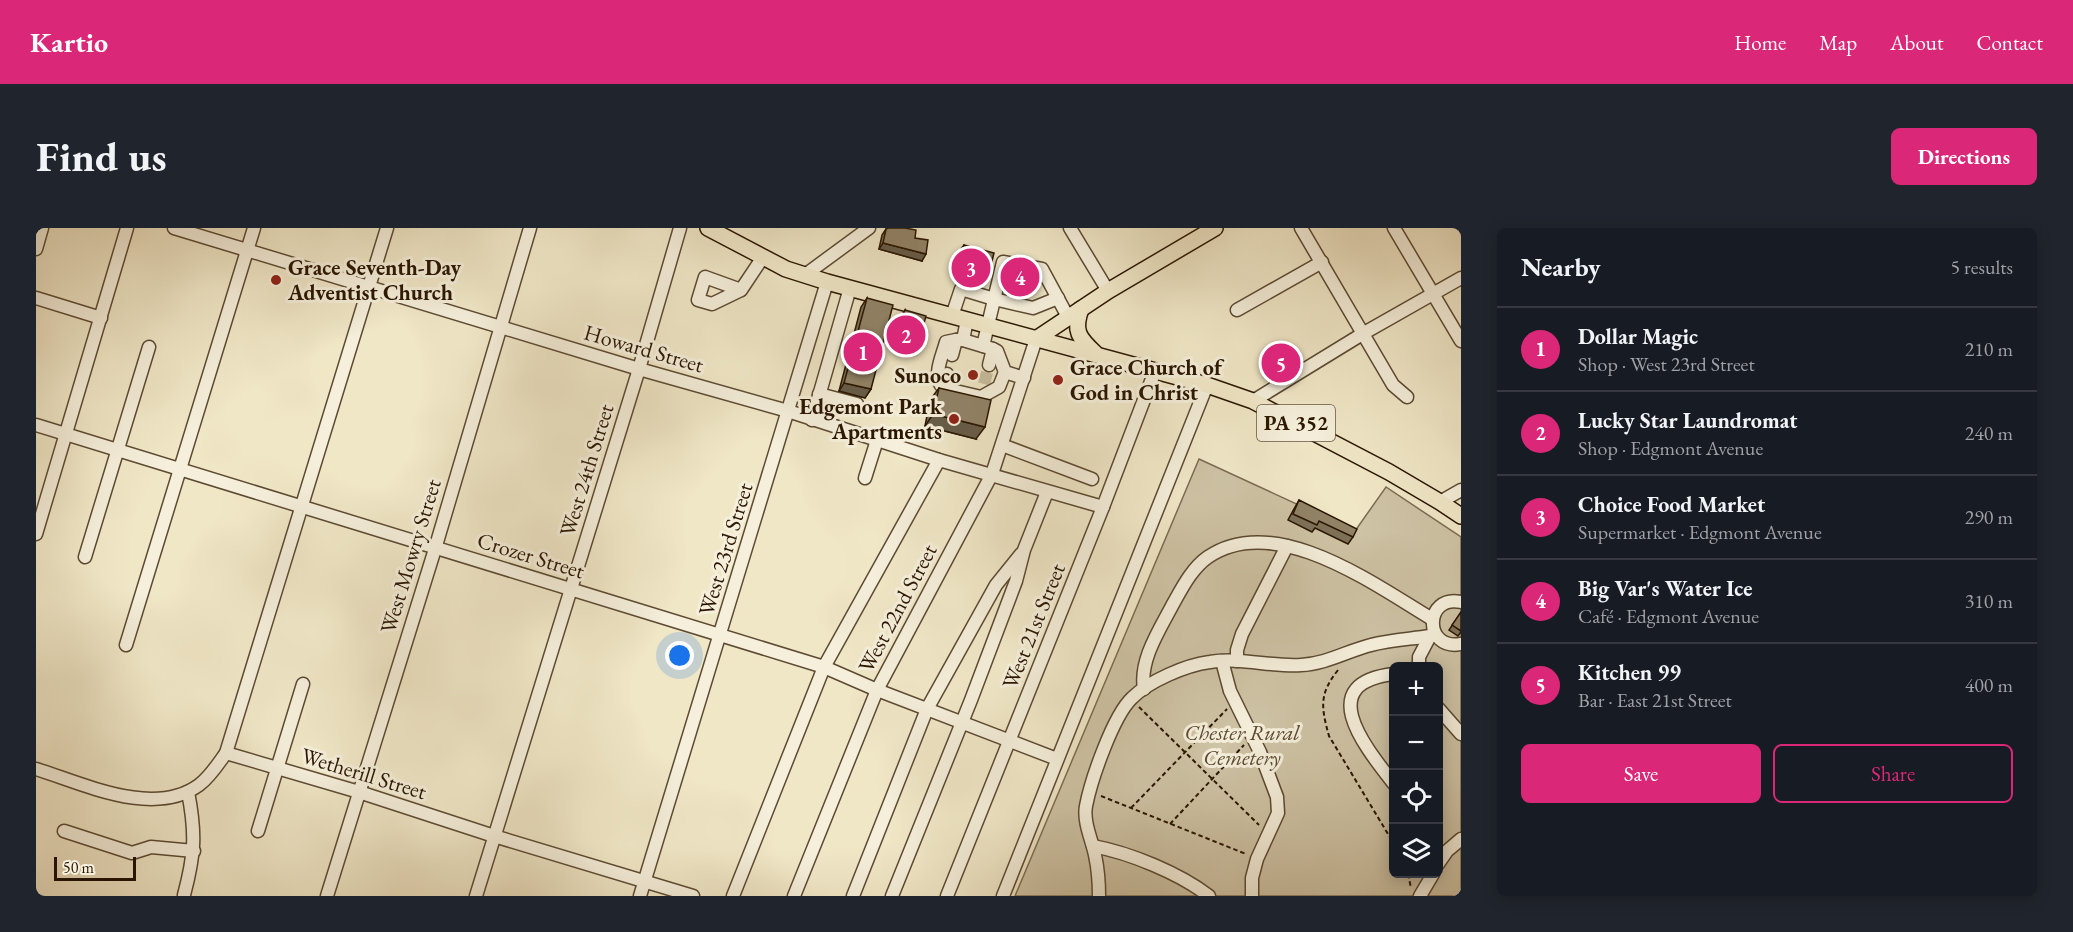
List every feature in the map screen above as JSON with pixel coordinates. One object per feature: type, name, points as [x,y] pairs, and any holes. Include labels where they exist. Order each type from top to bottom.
[{"type":"main road","name":"PA 352","points":[[708,228],[763,258],[827,282],[1207,385],[1253,401],[1440,502],[1461,516]]},
{"type":"main road","points":[[1036,339],[1108,291],[1215,228]]},
{"type":"main road","points":[[1075,313],[1078,331],[1083,342],[1097,355]]},
{"type":"street","points":[[37,244],[42,228]]},
{"type":"street","points":[[36,534],[127,228]]},
{"type":"street","name":"Howard Street","points":[[174,228],[639,369],[788,411],[939,460],[1103,507]]},
{"type":"street","points":[[126,645],[254,228]]},
{"type":"street","points":[[36,769],[115,794],[142,800],[163,800],[188,792],[200,784],[211,774],[226,753],[387,228]]},
{"type":"street","name":"West Mowry Street","points":[[327,896],[435,549],[530,228]]},
{"type":"street","name":"West 24th Street","points":[[476,896],[639,369],[680,228]]},
{"type":"street","points":[[805,275],[869,228]]},
{"type":"street","points":[[1070,228],[1108,291]]},
{"type":"street","points":[[1301,228],[1393,385],[1407,397]]},
{"type":"street","points":[[1394,228],[1461,340]]},
{"type":"street","points":[[741,290],[763,258]]},
{"type":"street","points":[[989,365],[987,326],[1003,262],[1042,269],[1058,298],[1075,313]]},
{"type":"street","points":[[1237,310],[1322,262]]},
{"type":"street","points":[[1253,401],[1364,333],[1461,278]]},
{"type":"street","name":"West 23rd Street","points":[[640,896],[827,282]]},
{"type":"street","points":[[812,420],[850,288]]},
{"type":"street","points":[[952,355],[959,340],[961,289],[1033,308],[1058,298]]},
{"type":"street","points":[[36,298],[101,318]]},
{"type":"street","name":"West 22nd Street","points":[[794,896],[877,690],[992,474],[1036,339]]},
{"type":"street","points":[[959,340],[997,351],[1005,372],[999,387],[981,397],[943,388],[937,376],[946,342],[959,340]]},
{"type":"street","points":[[85,557],[149,347]]},
{"type":"street","name":"West 21st Street","points":[[947,896],[1155,371]]},
{"type":"street","points":[[1005,372],[1024,378]]},
{"type":"street","points":[[943,388],[947,374]]},
{"type":"street","points":[[981,397],[984,384]]},
{"type":"street","points":[[1003,896],[1207,385]]},
{"type":"street","points":[[819,394],[857,404]]},
{"type":"street","name":"Crozer Street","points":[[36,425],[824,667],[877,690],[1057,759]]},
{"type":"street","points":[[865,478],[877,440]]},
{"type":"street","points":[[1002,445],[1092,479]]},
{"type":"street","points":[[733,896],[824,667],[939,460]]},
{"type":"street","points":[[1440,502],[1461,490]]},
{"type":"street","points":[[892,896],[962,722],[1047,492]]},
{"type":"street","points":[[1144,689],[1142,676],[1159,631],[1190,576],[1206,558],[1225,547],[1266,543],[1287,546],[1333,563],[1392,594],[1432,620]]},
{"type":"street","points":[[1237,661],[1237,650],[1242,634],[1287,546]]},
{"type":"street","points":[[853,896],[927,709],[996,585],[1024,550]]},
{"type":"street","points":[[1419,662],[1419,657],[1432,634],[1434,613],[1444,603],[1461,602]]},
{"type":"street","points":[[1099,896],[1099,881],[1085,809],[1101,756],[1119,717],[1131,699],[1149,684],[1209,662],[1237,661],[1301,665],[1324,662],[1371,645],[1432,634],[1444,643],[1461,644]]},
{"type":"street","points":[[1222,661],[1235,701],[1277,797],[1278,813],[1257,859],[1252,878],[1252,896]]},
{"type":"street","points":[[1389,675],[1376,676],[1357,687],[1351,697],[1350,710],[1360,738],[1389,777]]},
{"type":"street","points":[[258,831],[303,684]]},
{"type":"street","points":[[1443,714],[1461,734]]},
{"type":"street","name":"Wetherill Street","points":[[226,753],[693,896]]},
{"type":"street","points":[[184,895],[194,851],[194,823],[188,792]]},
{"type":"street","points":[[64,831],[132,853],[151,847],[194,851]]},
{"type":"street","points":[[1443,857],[1461,839]]},
{"type":"street","points":[[1093,846],[1112,850],[1174,875],[1209,896]]},
{"type":"street","points":[[1420,896],[1430,878]]},
{"type":"path","points":[[1347,654],[1324,690],[1322,701],[1324,717],[1329,736],[1389,836]]},
{"type":"path","points":[[1131,699],[1268,834]]},
{"type":"path","points":[[1131,808],[1235,701]]},
{"type":"path","points":[[1170,824],[1252,736]]},
{"type":"path","points":[[1090,791],[1257,859]]},
{"type":"path","points":[[1409,878],[1413,896]]},
{"type":"green space","name":"Chester Rural Cemetery","points":[[1199,459],[1355,531],[1386,487],[1461,537],[1461,894],[1459,896],[1015,896]]},
{"type":"building","points":[[888,228],[916,230],[915,238],[928,240],[926,254],[883,243]]},
{"type":"building","points":[[964,245],[994,253],[988,277],[957,270]]},
{"type":"building","points":[[867,298],[893,305],[871,389],[844,383]]},
{"type":"building","points":[[905,310],[926,316],[917,348],[896,342]]},
{"type":"building","points":[[939,388],[991,400],[985,427],[933,414]]},
{"type":"building","points":[[1299,500],[1357,529],[1353,537],[1319,521],[1317,525],[1293,514]]},
{"type":"building","points":[[1461,612],[1461,631],[1452,625]]},
{"type":"tunnel","points":[[984,384],[989,365]]},
{"type":"place","name":"Choice Food Market","points":[[971,268]]},
{"type":"place","name":"Big Var's Water Ice","points":[[1020,277]]},
{"type":"place","name":"Grace Seventh-Day Adventist Church","points":[[276,280]]},
{"type":"place","name":"Lucky Star Laundromat","points":[[906,335]]},
{"type":"place","name":"Dollar Magic","points":[[863,352]]},
{"type":"place","name":"Kitchen 99","points":[[1281,363]]},
{"type":"place","name":"Sunoco","points":[[973,375]]},
{"type":"place","name":"Grace Church of God in Christ","points":[[1058,380]]},
{"type":"place","name":"Edgemont Park Apartments","points":[[954,419]]}]
